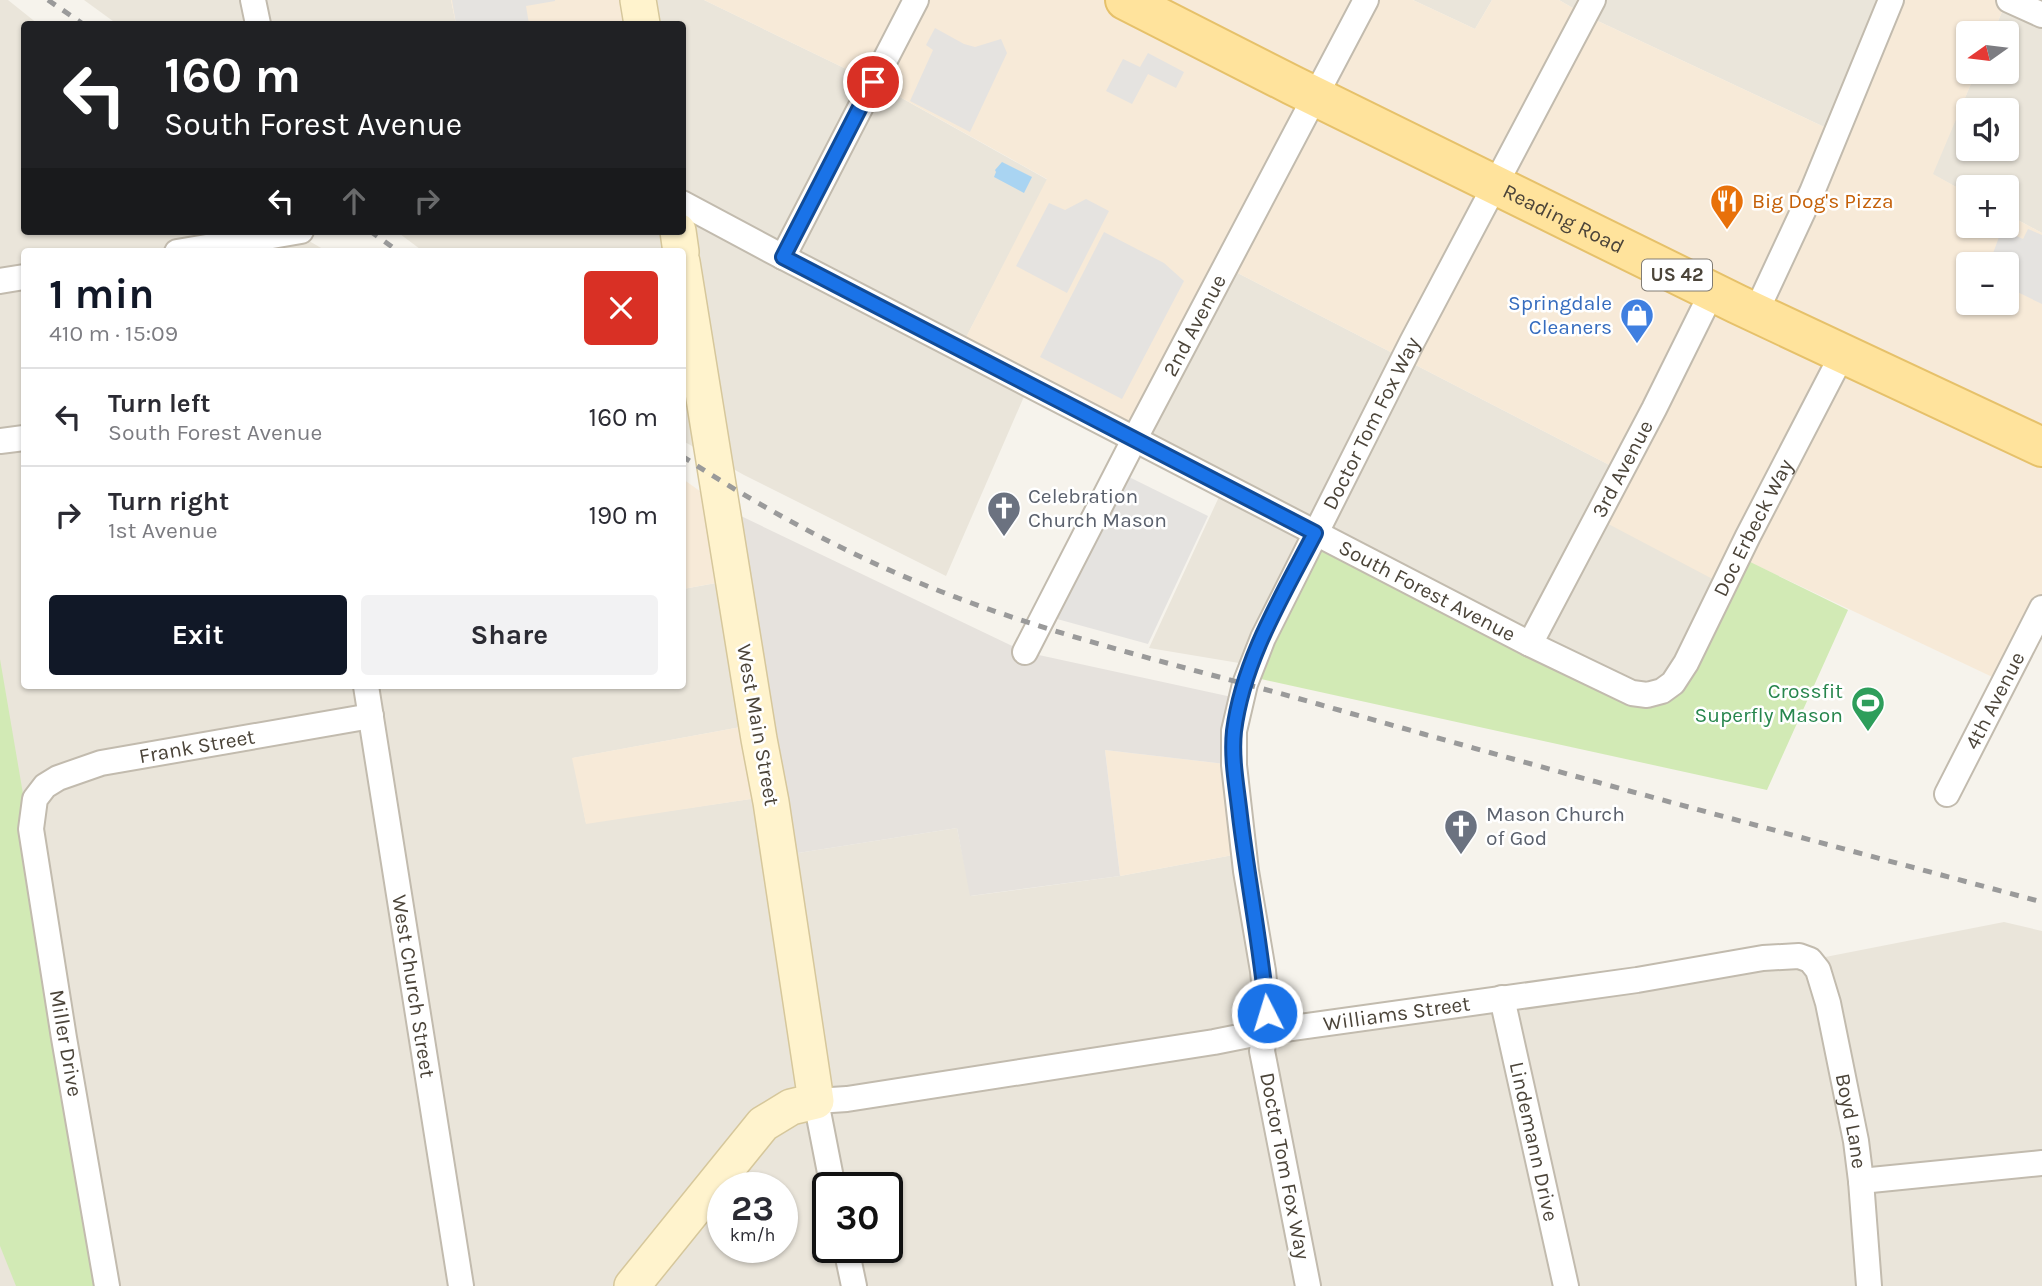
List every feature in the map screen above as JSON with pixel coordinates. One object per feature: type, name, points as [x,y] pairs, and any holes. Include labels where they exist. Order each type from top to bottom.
[{"type":"main road","points":[[638,0],[642,21]]},
{"type":"main road","name":"Reading Road","points":[[1131,2],[1712,292],[2042,447]]},
{"type":"main road","name":"West Main Street","points":[[686,287],[771,802],[816,1101]]},
{"type":"main road","points":[[632,1286],[764,1125],[791,1107],[816,1101]]},
{"type":"street","points":[[253,0],[257,21]]},
{"type":"street","points":[[783,257],[916,0]]},
{"type":"street","name":"2nd Avenue","points":[[1025,652],[1366,0]]},
{"type":"street","name":"Doctor Tom Fox Way","points":[[1308,1286],[1264,1061],[1267,1013],[1246,871],[1234,765],[1234,731],[1245,684],[1263,638],[1427,313],[1593,0]]},
{"type":"street","points":[[1756,312],[1812,192],[1891,0]]},
{"type":"street","points":[[2008,0],[2042,15]]},
{"type":"street","name":"South Forest Avenue","points":[[686,205],[1530,644],[1632,693],[1653,694]]},
{"type":"street","points":[[209,248],[296,237]]},
{"type":"street","points":[[0,281],[21,278]]},
{"type":"street","name":"3rd Avenue","points":[[1530,644],[1654,409],[1712,292]]},
{"type":"street","name":"Doc Erbeck Way","points":[[1653,694],[1673,683],[1686,663],[1843,353]]},
{"type":"street","points":[[0,441],[21,438]]},
{"type":"street","name":"4th Avenue","points":[[1947,794],[2042,608]]},
{"type":"street","name":"West Church Street","points":[[366,689],[461,1286]]},
{"type":"street","name":"Frank Street","points":[[35,799],[45,786],[58,778],[101,763],[371,716]]},
{"type":"street","name":"Miller Drive","points":[[35,799],[31,829],[107,1286]]},
{"type":"street","name":"Williams Street","points":[[816,1101],[847,1099],[1264,1032],[1637,980],[1763,958],[1798,957],[1810,960]]},
{"type":"street","name":"Boyd Lane","points":[[1810,960],[1818,970],[1828,1003],[1856,1141],[1869,1286]]},
{"type":"street","name":"Lindemann Drive","points":[[1502,998],[1566,1286]]},
{"type":"street","name":"West Main Street","points":[[816,1101],[830,1172]]},
{"type":"street","points":[[1861,1181],[2042,1163]]},
{"type":"street","points":[[849,1263],[854,1286]]},
{"type":"shaded area","points":[[0,0],[8,0],[34,21],[21,21],[21,235],[299,235],[321,248],[21,248],[21,689],[686,689],[686,588],[733,580],[757,724],[573,758],[586,823],[770,796],[779,856],[957,828],[971,896],[1120,876],[1244,853],[1264,1031],[1810,960],[2004,922],[2042,931],[2042,1286],[0,1286]]},
{"type":"shaded area","points":[[84,0],[451,0],[455,21],[113,21]]},
{"type":"shaded area","points":[[451,0],[644,0],[642,21],[455,21]]},
{"type":"shaded area","points":[[452,0],[555,0],[526,6],[528,21],[456,21]]},
{"type":"shaded area","points":[[644,0],[704,0],[873,82],[1048,180],[960,349],[1029,385],[946,576],[744,475],[686,443],[686,248],[419,248],[401,235],[686,235],[686,21],[642,21]]},
{"type":"shaded area","points":[[704,0],[1413,0],[1475,29],[1492,0],[1559,0],[1585,15],[1837,133],[1893,0],[2007,0],[1998,21],[1956,21],[1956,84],[1971,84],[1965,98],[1956,98],[1956,119],[1933,174],[1956,187],[1956,238],[2019,238],[2019,221],[2042,233],[2042,608],[2005,683],[1739,557],[1724,585],[1597,518],[1621,471],[1226,267],[1134,440],[960,349],[1047,179],[873,82]]},
{"type":"shaded area","points":[[1413,0],[1492,0],[1475,29]]},
{"type":"shaded area","points":[[1559,0],[1893,0],[1837,133],[1585,15]]},
{"type":"shaded area","points":[[2007,0],[2042,0],[2042,233],[2019,221],[2019,175],[1956,175],[1956,187],[1932,174],[1956,118],[1956,161],[2019,161],[2019,98],[1965,98],[1971,84],[2020,84],[2020,21],[1998,21]]},
{"type":"shaded area","points":[[935,28],[975,47],[1001,39],[1007,53],[970,132],[910,101],[933,50],[926,45]]},
{"type":"shaded area","points":[[1148,53],[1184,72],[1176,88],[1148,74],[1132,104],[1106,91],[1123,59],[1140,67]]},
{"type":"shaded area","points":[[1086,199],[1109,211],[1067,293],[1016,266],[1049,203],[1065,210]]},
{"type":"shaded area","points":[[2028,229],[2042,235],[2042,304],[2019,293],[2019,252],[1993,252],[1999,238],[2023,239]]},
{"type":"shaded area","points":[[1104,232],[1164,263],[1184,281],[1122,399],[1040,357]]},
{"type":"shaded area","points":[[1226,267],[1621,471],[1724,585],[1662,691],[1251,665],[1149,648],[1224,486],[1134,440]]},
{"type":"shaded area","points":[[1127,476],[1208,516],[1148,644],[1057,619]]},
{"type":"shaded area","points":[[686,481],[722,507],[733,580],[686,588]]},
{"type":"shaded area","points":[[722,507],[1025,652],[1241,699],[1234,765],[1105,750],[1120,876],[970,896],[957,828],[779,856]]},
{"type":"shaded area","points":[[757,724],[770,796],[586,824],[572,758]]},
{"type":"shaded area","points":[[1105,750],[1234,765],[1244,853],[1120,876]]},
{"type":"green space","points":[[1315,533],[1653,694],[1738,556],[1848,610],[1767,790],[1261,679],[1251,665]]},
{"type":"green space","points":[[0,659],[107,1286],[16,1286],[0,1246]]},
{"type":"water","points":[[1002,162],[1032,177],[1024,193],[994,177],[995,170]]},
{"type":"railway","points":[[48,0],[79,21]]},
{"type":"railway","points":[[376,235],[393,248]]},
{"type":"railway","points":[[686,458],[816,535],[886,569],[1002,614],[1137,655],[2042,902]]},
{"type":"place","name":"Big Dog's Pizza","points":[[1727,231]]},
{"type":"place","name":"Springdale Cleaners","points":[[1637,345]]},
{"type":"place","name":"Celebration Church Mason","points":[[1004,538]]},
{"type":"place","name":"Crossfit Superfly Mason","points":[[1868,733]]},
{"type":"place","name":"Mason Church of God","points":[[1461,856]]},
{"type":"route","points":[[873,82],[783,257],[1315,533],[1251,665],[1234,731],[1234,765],[1246,871],[1263,971],[1267,1013]]}]
